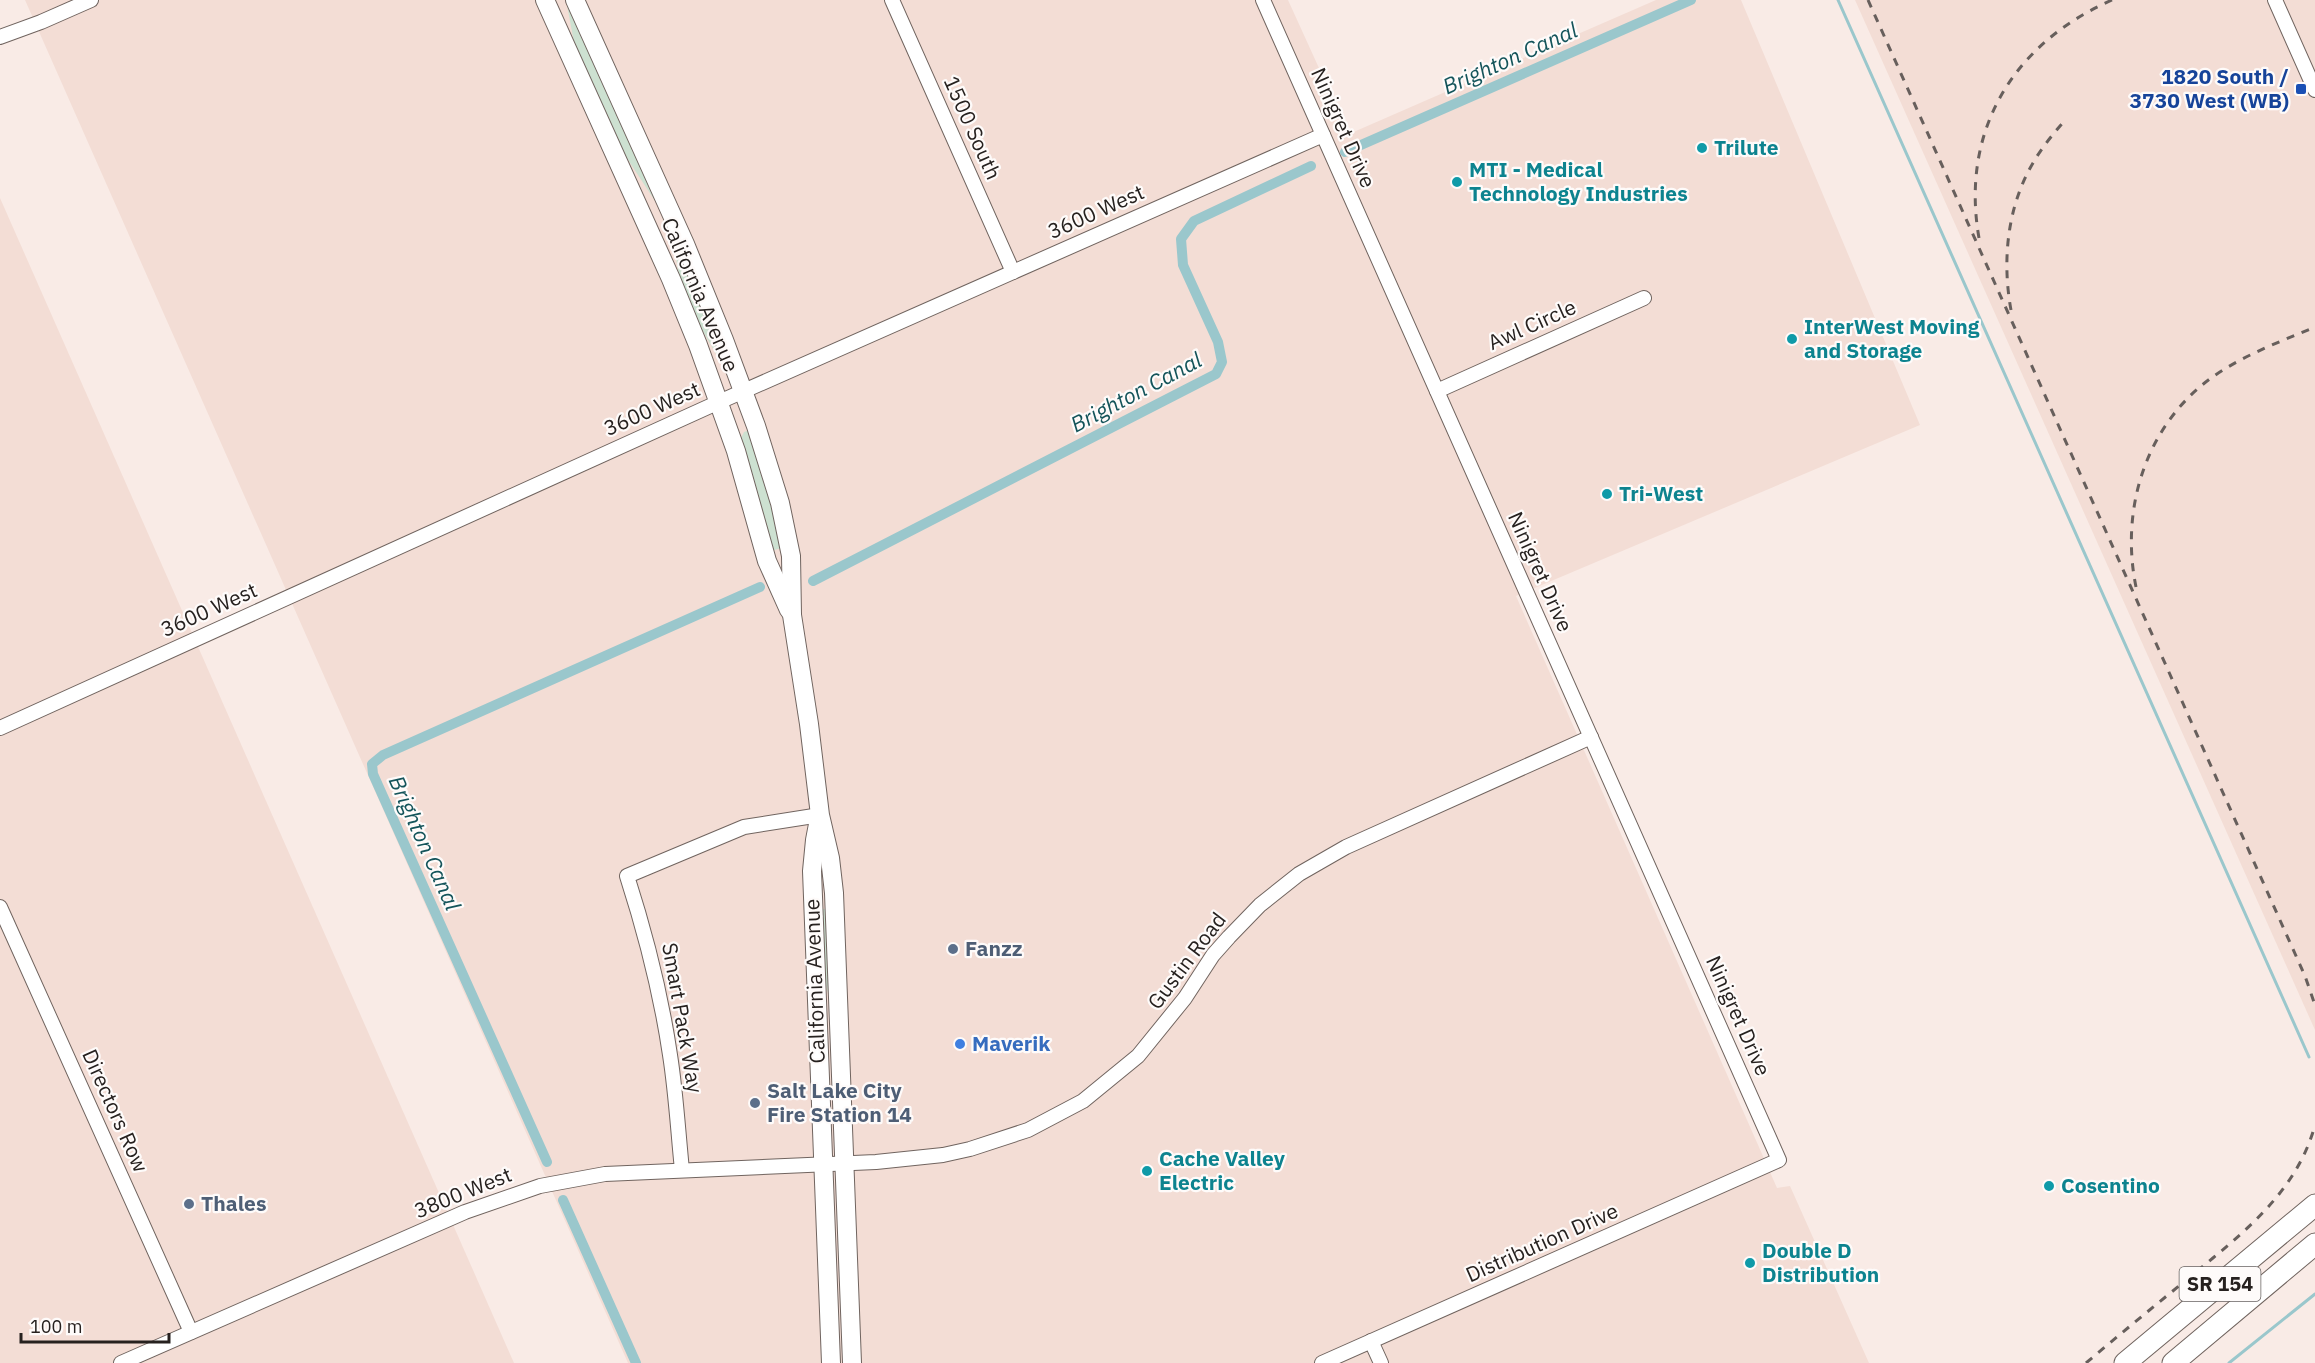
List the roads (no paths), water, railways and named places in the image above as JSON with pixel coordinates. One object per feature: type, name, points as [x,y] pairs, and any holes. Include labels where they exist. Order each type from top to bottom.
[{"type":"highway","name":"SR 154","points":[[2125,1363],[2315,1205]]},
{"type":"highway","name":"SR 154","points":[[2173,1363],[2315,1244]]},
{"type":"main road","name":"California Avenue","points":[[545,0],[694,334],[736,451],[767,561],[792,615]]},
{"type":"main road","name":"California Avenue","points":[[575,0],[675,222],[744,391],[770,470],[790,546],[792,615],[820,815],[829,852],[834,893],[852,1363]]},
{"type":"main road","points":[[650,232],[675,222]]},
{"type":"main road","name":"California Avenue","points":[[820,815],[814,840],[812,871],[831,1363]]},
{"type":"street","points":[[0,38],[91,0]]},
{"type":"street","name":"1500 South","points":[[892,0],[1013,272]]},
{"type":"street","name":"Ninigret Drive","points":[[1263,0],[1779,1161]]},
{"type":"street","points":[[2275,0],[2315,90]]},
{"type":"street","name":"3600 West","points":[[0,728],[719,402],[1323,135]]},
{"type":"street","name":"Awl Circle","points":[[1437,391],[1644,298]]},
{"type":"street","name":"Gustin Road","points":[[845,1164],[943,1155],[970,1149],[1028,1130],[1060,1114],[1094,1092],[1138,1056],[1185,998],[1213,955],[1260,905],[1299,874],[1346,847],[1591,737]]},
{"type":"street","name":"Smart Pack Way","points":[[682,1170],[675,1093],[664,1018],[651,957],[627,876],[744,827],[820,815]]},
{"type":"street","name":"Directors Row","points":[[0,907],[191,1332]]},
{"type":"street","name":"Distribution Drive","points":[[1322,1363],[1779,1161]]},
{"type":"street","name":"3800 West","points":[[121,1363],[513,1193],[584,1176],[845,1164]]},
{"type":"street","points":[[1371,1341],[1381,1363]]},
{"type":"waterway","name":"Brighton Canal","points":[[1345,152],[1691,0]]},
{"type":"waterway","points":[[1838,0],[2309,1057]]},
{"type":"waterway","name":"Brighton Canal","points":[[813,581],[1216,374],[1222,362],[1218,342],[1183,265],[1181,239],[1194,221],[1311,166]]},
{"type":"waterway","name":"Brighton Canal","points":[[547,1162],[373,774],[372,764],[383,755],[760,587]]},
{"type":"waterway","name":"Brighton Canal","points":[[563,1200],[636,1363]]},
{"type":"waterway","points":[[2229,1363],[2315,1294]]},
{"type":"railway","points":[[1868,0],[2305,976],[2315,1005]]},
{"type":"railway","points":[[1979,238],[1975,199],[1978,161],[1987,127],[2002,95],[2022,66],[2047,40],[2077,18],[2112,0]]},
{"type":"railway","points":[[2011,310],[2007,254],[2017,198],[2037,157],[2066,119]]},
{"type":"railway","points":[[2136,587],[2132,556],[2132,525],[2145,465],[2158,437],[2197,389],[2223,370],[2257,352],[2315,327]]},
{"type":"railway","points":[[2086,1363],[2225,1248],[2263,1213],[2294,1173],[2315,1125]]},
{"type":"place","name":"1820 South / 3730 West (WB)","points":[[2301,89]]},
{"type":"place","name":"Trilute","points":[[1702,148]]},
{"type":"place","name":"MTI - Medical Technology Industries","points":[[1457,182]]},
{"type":"place","name":"InterWest Moving and Storage","points":[[1792,339]]},
{"type":"place","name":"Tri-West","points":[[1607,494]]},
{"type":"place","name":"Fanzz","points":[[953,949]]},
{"type":"place","name":"Maverik","points":[[960,1044]]},
{"type":"place","name":"Salt Lake City Fire Station 14","points":[[755,1103]]},
{"type":"place","name":"Cache Valley Electric","points":[[1147,1171]]},
{"type":"place","name":"Cosentino","points":[[2049,1186]]},
{"type":"place","name":"Thales","points":[[189,1204]]},
{"type":"place","name":"Double D Distribution","points":[[1750,1263]]}]
